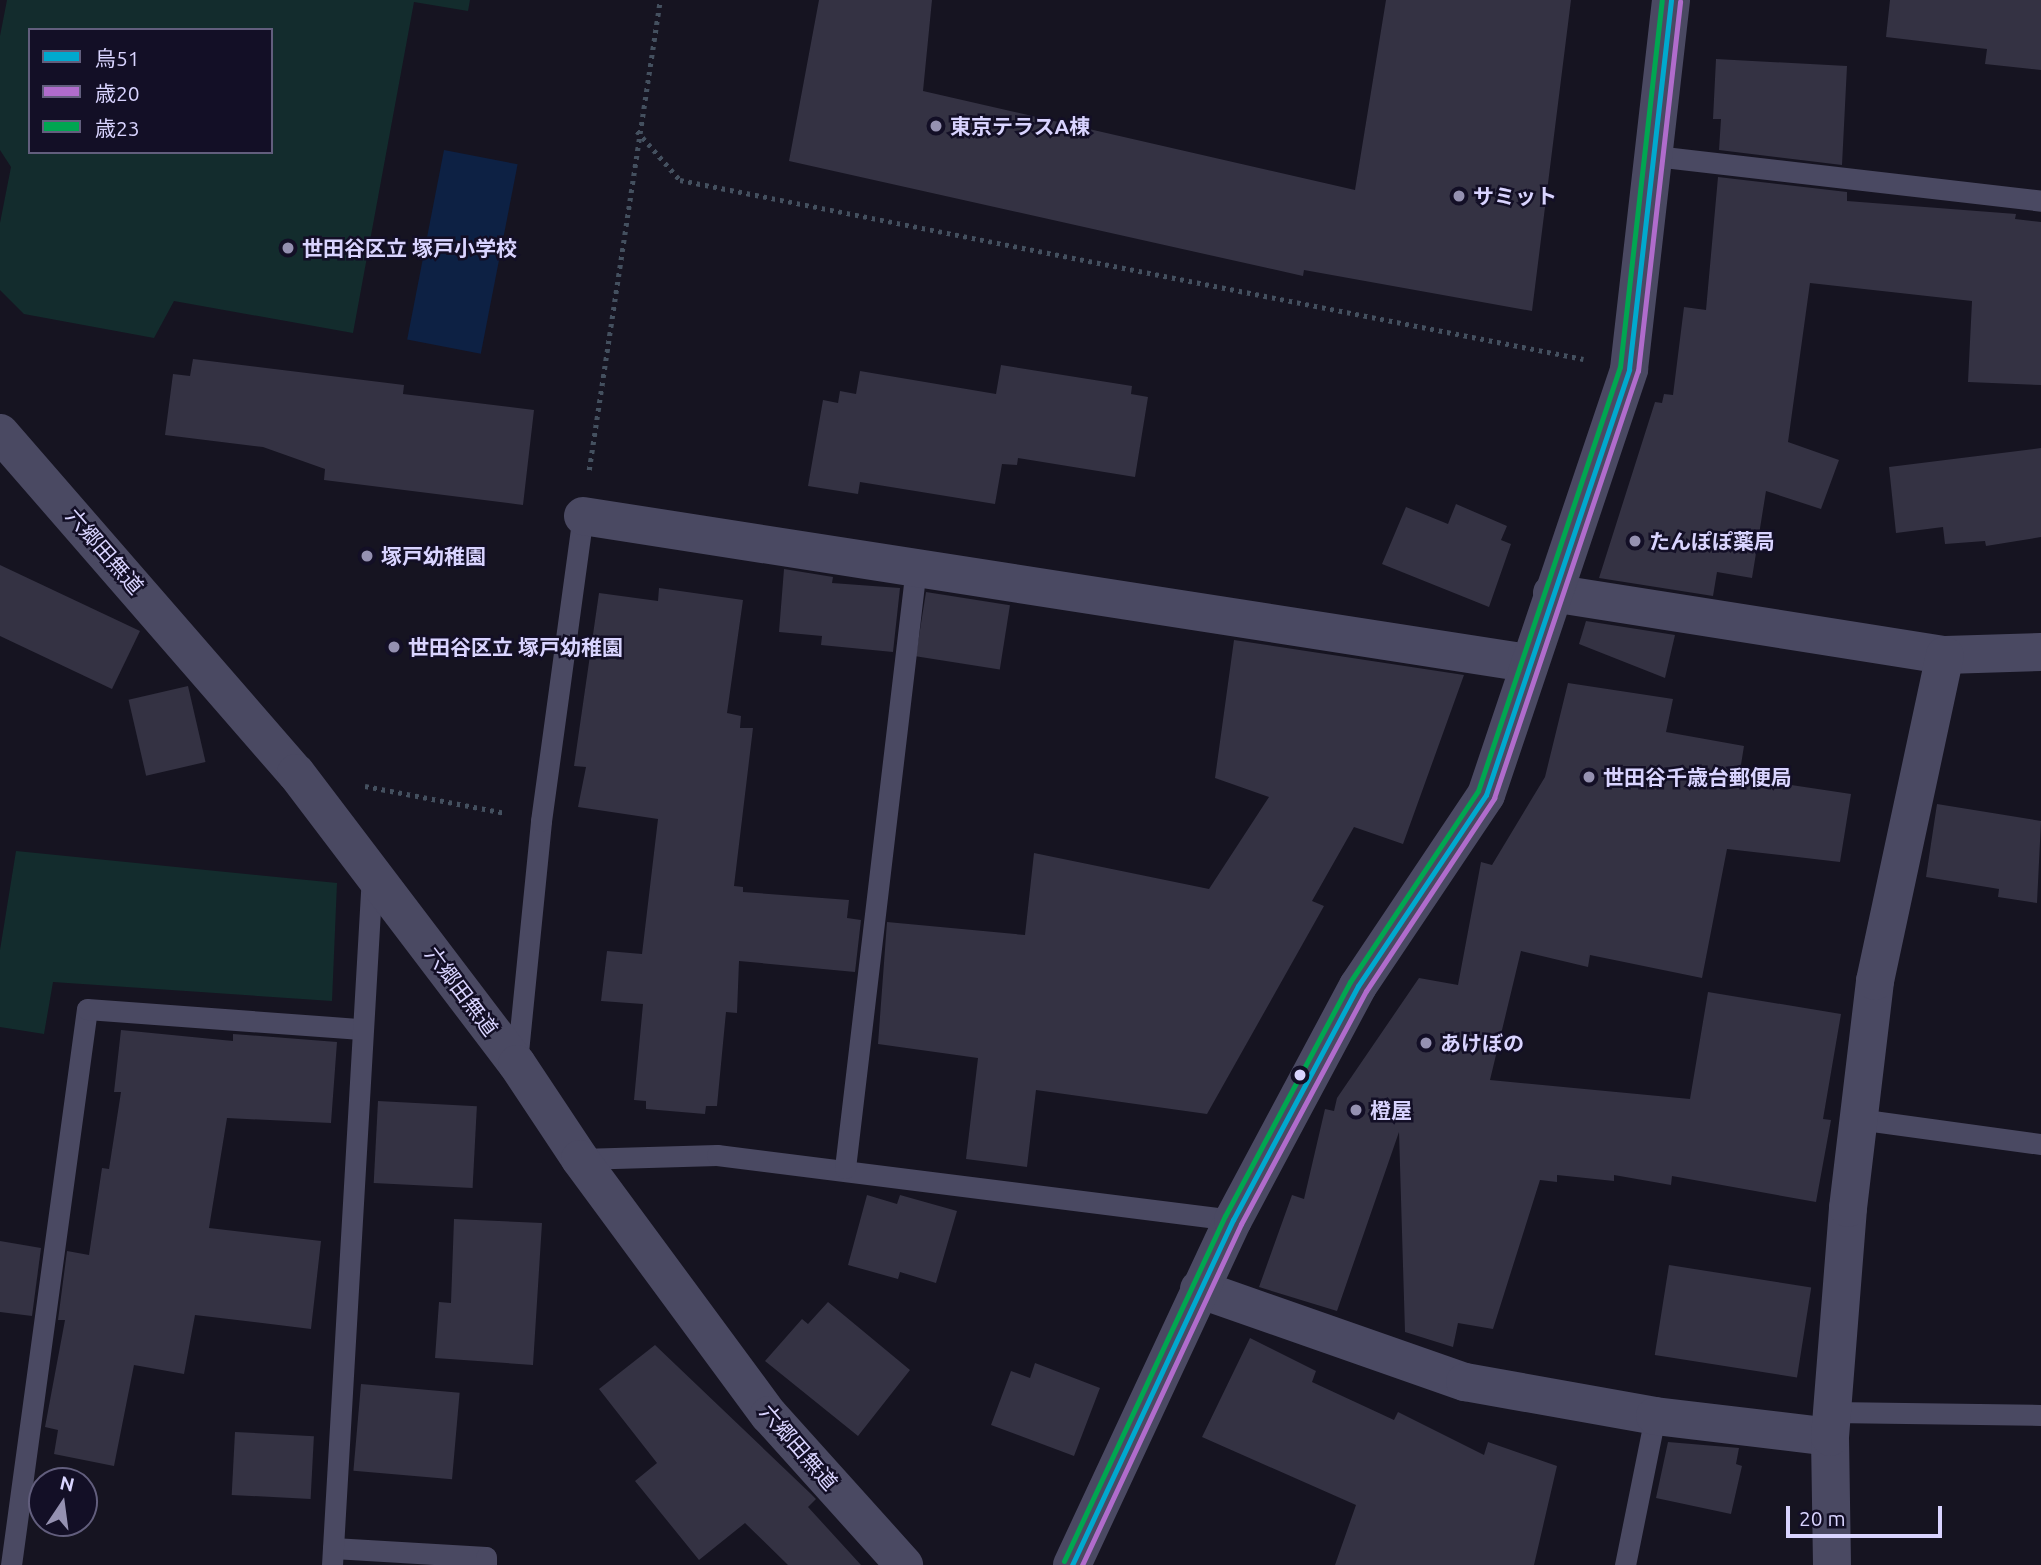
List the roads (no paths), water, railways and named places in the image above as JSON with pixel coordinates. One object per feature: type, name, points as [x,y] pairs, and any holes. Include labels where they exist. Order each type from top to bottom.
[{"type":"street","points":[[1072,1565],[1233,1220],[1358,986],[1486,795],[1527,663],[1629,369],[1671,0]]},
{"type":"street","name":"六郷田無道","points":[[0,433],[296,773],[517,1064],[580,1159],[769,1415],[904,1565]]},
{"type":"street","points":[[583,516],[1527,663]]},
{"type":"street","points":[[1552,593],[1945,655],[2041,652]]},
{"type":"street","points":[[1832,1565],[1831,1424],[1858,1119],[1875,981],[1945,655]]},
{"type":"street","points":[[1199,1289],[1465,1382],[1655,1416],[1831,1424]]},
{"type":"lane","points":[[1655,156],[2041,201]]},
{"type":"lane","points":[[517,1064],[541,821],[583,516]]},
{"type":"lane","points":[[845,1168],[916,568]]},
{"type":"lane","points":[[372,872],[332,1557],[486,1557],[486,1565]]},
{"type":"lane","points":[[11,1565],[87,1009],[361,1029]]},
{"type":"lane","points":[[1858,1119],[2041,1144]]},
{"type":"lane","points":[[580,1159],[717,1155],[845,1168],[1233,1220]]},
{"type":"lane","points":[[1831,1424],[2041,1415]]},
{"type":"lane","points":[[1625,1565],[1655,1416]]},
{"type":"water","points":[[444,150],[518,164],[481,354],[407,339]]},
{"type":"place","name":"東京テラスA棟","points":[[936,126]]},
{"type":"place","name":"サミット","points":[[1459,196]]},
{"type":"place","name":"世田谷区立 塚戸小学校","points":[[288,248]]},
{"type":"place","name":"たんぽぽ薬局","points":[[1635,541]]},
{"type":"place","name":"塚戸幼稚園","points":[[367,556]]},
{"type":"place","name":"世田谷区立 塚戸幼稚園","points":[[394,647]]},
{"type":"place","name":"世田谷千歳台郵便局","points":[[1589,777]]},
{"type":"place","name":"あけぼの","points":[[1426,1043]]},
{"type":"place","name":"橙屋","points":[[1356,1110]]}]
